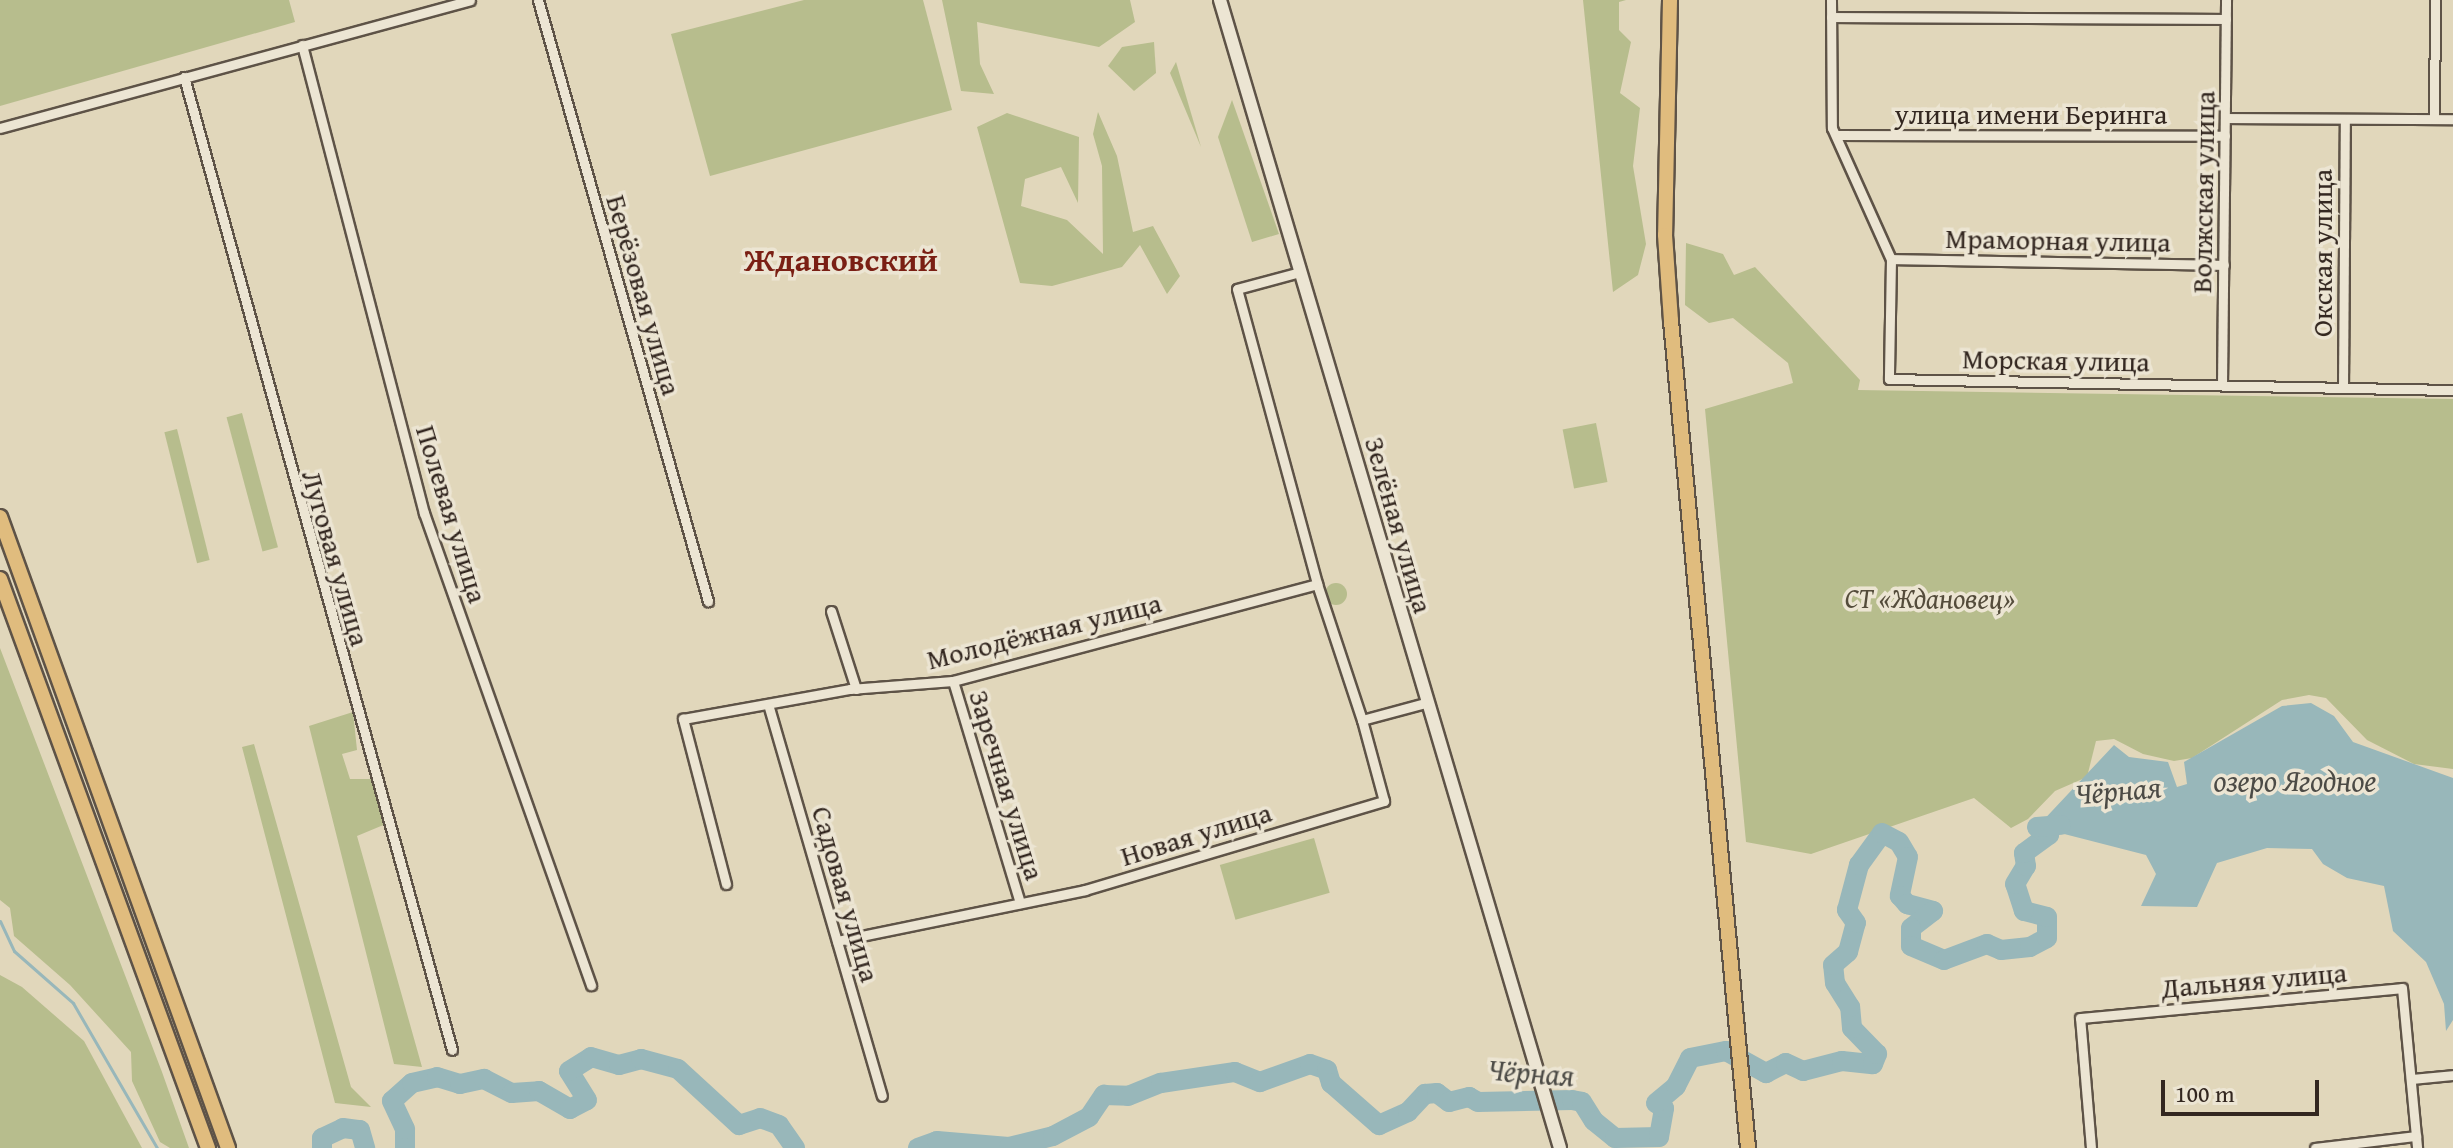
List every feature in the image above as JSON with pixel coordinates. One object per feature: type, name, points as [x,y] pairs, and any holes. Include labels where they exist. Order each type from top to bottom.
[{"type":"main road","points":[[1670,0],[1665,235],[1748,1148]]},
{"type":"main road","points":[[0,517],[228,1148]]},
{"type":"main road","points":[[0,579],[208,1148]]},
{"type":"street","points":[[0,128],[302,45],[437,4],[470,0]]},
{"type":"street","name":"Берёзовая улица","points":[[538,0],[708,601]]},
{"type":"street","name":"Зелёная улица","points":[[1220,0],[1425,703],[1560,1148]]},
{"type":"street","points":[[1831,0],[1836,135],[1891,259]]},
{"type":"street","name":"Волжская улица","points":[[2222,385],[2226,0]]},
{"type":"street","points":[[2434,119],[2435,0]]},
{"type":"street","points":[[1831,17],[2226,19]]},
{"type":"street","name":"Полевая улица","points":[[302,45],[424,513],[591,985]]},
{"type":"street","name":"Луговая улица","points":[[184,77],[452,1050]]},
{"type":"street","points":[[2225,118],[2453,119]]},
{"type":"street","name":"Окская улица","points":[[2343,387],[2345,119]]},
{"type":"street","name":"улица имени Беринга","points":[[1836,135],[2225,136]]},
{"type":"street","name":"Морская улица","points":[[1891,259],[1889,379],[2453,390]]},
{"type":"street","name":"Мраморная улица","points":[[1891,259],[2224,265]]},
{"type":"street","points":[[1300,272],[1237,289],[1317,584],[1362,720],[1425,703]]},
{"type":"street","name":"Молодёжная улица","points":[[726,884],[683,719],[856,689],[953,681],[1317,584]]},
{"type":"street","points":[[0,594],[15,622]]},
{"type":"street","points":[[831,611],[856,689]]},
{"type":"street","name":"Заречная улица","points":[[953,681],[1020,903]]},
{"type":"street","name":"Садовая улица","points":[[768,704],[882,1096]]},
{"type":"street","name":"Новая улица","points":[[837,941],[1085,890],[1384,801],[1362,720]]},
{"type":"street","name":"Дальняя улица","points":[[2091,1148],[2080,1018],[2402,988],[2417,1148]]},
{"type":"street","points":[[2411,1079],[2453,1075]]},
{"type":"street","points":[[2315,1148],[2416,1136]]},
{"type":"green space","points":[[0,0],[289,0],[295,22],[0,106]]},
{"type":"green space","points":[[804,0],[923,0],[952,110],[710,176],[671,34]]},
{"type":"green space","points":[[942,0],[1130,0],[1135,22],[1099,47],[977,22],[980,64],[994,94],[961,91]]},
{"type":"green space","points":[[1583,0],[1626,0],[1619,2],[1619,30],[1631,42],[1620,93],[1640,108],[1633,166],[1646,244],[1638,275],[1613,292]]},
{"type":"green space","points":[[1154,42],[1156,73],[1134,91],[1108,66],[1122,47]]},
{"type":"green space","points":[[1176,62],[1201,147],[1170,73]]},
{"type":"green space","points":[[1232,100],[1279,234],[1252,242],[1218,137]]},
{"type":"green space","points":[[1098,112],[1117,156],[1133,232],[1153,226],[1180,276],[1167,294],[1140,245],[1122,267],[1052,286],[1020,283],[977,127],[1007,113],[1079,137],[1078,203],[1061,167],[1025,179],[1021,206],[1067,220],[1103,254],[1102,166],[1093,134]]},
{"type":"green space","name":"СТ «Ждановец»","points":[[1686,243],[1723,254],[1734,275],[1755,267],[1860,380],[1858,390],[2453,399],[2453,769],[2414,764],[2367,740],[2326,698],[2309,695],[2282,700],[2192,758],[2174,761],[2143,754],[2114,739],[2096,741],[2087,777],[2055,791],[2028,819],[2011,828],[1974,798],[1811,854],[1746,842],[1705,409],[1793,383],[1788,363],[1733,318],[1709,323],[1685,305]]},
{"type":"green space","points":[[242,413],[278,547],[263,551],[227,417]]},
{"type":"green space","points":[[1596,423],[1607,482],[1574,488],[1563,429]]},
{"type":"green space","points":[[177,429],[210,560],[197,563],[164,432]]},
{"type":"green space","points":[[1336,583],[1344,586],[1347,594],[1344,602],[1336,605],[1328,602],[1325,594],[1328,586]]},
{"type":"green space","points":[[0,648],[189,1148],[170,1148],[160,1142],[132,1081],[131,1052],[70,985],[14,936],[10,908],[0,900]]},
{"type":"green space","points":[[353,712],[357,750],[342,754],[350,779],[382,779],[393,821],[357,836],[422,1067],[394,1064],[309,726]]},
{"type":"green space","points":[[254,744],[351,1087],[371,1107],[335,1103],[242,747]]},
{"type":"green space","points":[[1314,838],[1330,893],[1236,920],[1220,865]]},
{"type":"green space","points":[[0,975],[22,987],[84,1041],[142,1148],[0,1148]]},
{"type":"water","name":"озеро Ягодное","points":[[2311,703],[2334,716],[2353,742],[2453,778],[2453,1020],[2446,1031],[2444,1004],[2426,962],[2393,931],[2384,886],[2347,878],[2323,864],[2312,849],[2267,848],[2217,863],[2197,907],[2141,906],[2156,874],[2146,855],[2037,827],[2114,745],[2129,757],[2168,762],[2177,787],[2187,784],[2184,762],[2282,706]]},
{"type":"waterway","name":"Чёрная","points":[[918,1148],[937,1141],[1009,1147],[1053,1136],[1089,1117],[1104,1095],[1128,1096],[1161,1083],[1235,1072],[1260,1082],[1310,1064],[1327,1070],[1331,1083],[1379,1125],[1408,1112],[1425,1094],[1437,1093],[1449,1102],[1469,1097],[1478,1102],[1572,1100],[1582,1102],[1594,1121],[1615,1138],[1659,1137],[1664,1108],[1656,1103],[1676,1086],[1690,1058],[1726,1051],[1766,1073],[1786,1063],[1803,1071],[1842,1061],[1873,1064],[1877,1054],[1852,1028],[1850,1007],[1835,983],[1833,965],[1848,952],[1856,923],[1847,910],[1859,865],[1882,833],[1899,842],[1908,857],[1900,896],[1907,904],[1933,911],[1911,928],[1911,946],[1944,960],[1987,944],[2001,950],[2030,947],[2047,938],[2047,917],[2024,911],[2015,884],[2026,866],[2024,853],[2049,835],[2037,827],[2061,825]]},
{"type":"waterway","points":[[0,921],[14,951],[73,1003],[157,1148]]},
{"type":"waterway","name":"Чёрная","points":[[405,1148],[405,1129],[392,1101],[412,1083],[437,1077],[460,1084],[484,1079],[512,1093],[539,1091],[570,1109],[587,1100],[569,1071],[591,1057],[619,1065],[641,1059],[678,1069],[739,1125],[760,1118],[779,1125],[795,1148]]},
{"type":"waterway","name":"Чёрная","points":[[322,1148],[322,1138],[343,1128],[360,1130],[365,1148]]},
{"type":"district","name":"Ждановский","points":[[841,260]]}]
